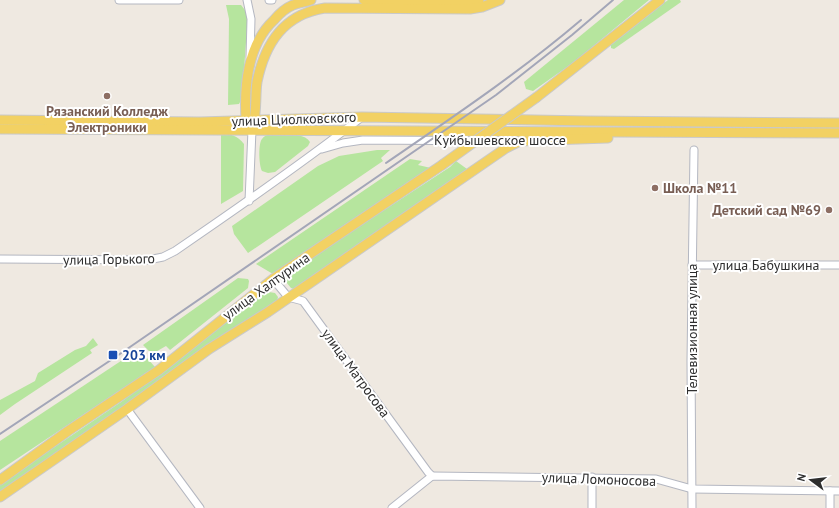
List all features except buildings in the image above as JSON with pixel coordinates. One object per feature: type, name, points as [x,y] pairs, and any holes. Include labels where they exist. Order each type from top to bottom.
[{"type":"main road","points":[[252,130],[245,98],[250,63],[260,36],[269,24],[280,14],[292,6],[311,0]]},
{"type":"main road","points":[[364,0],[461,2],[479,0]]},
{"type":"main road","points":[[250,120],[257,82],[265,55],[271,42],[280,31],[288,22],[297,17],[312,10],[325,8],[470,9],[482,7],[500,0]]},
{"type":"main road","name":"улица Халтурина","points":[[0,480],[68,431],[159,370],[273,279],[442,165],[537,97],[660,0]]},
{"type":"main road","name":"улица Циолковского","points":[[0,120],[200,122],[362,117],[839,123]]},
{"type":"main road","name":"улица Циолковского","points":[[0,128],[587,133]]},
{"type":"main road","name":"Куйбышевское шоссе","points":[[587,133],[839,133]]},
{"type":"main road","name":"Куйбышевское шоссе","points":[[520,141],[588,140],[684,133]]},
{"type":"main road","name":"улица Халтурина","points":[[0,496],[127,409],[209,349],[268,312],[506,148],[520,141]]},
{"type":"street","points":[[119,0],[180,0]]},
{"type":"street","points":[[247,0],[251,19],[250,63]]},
{"type":"street","name":"улица Горького","points":[[0,259],[148,260],[163,257],[175,252],[249,201],[362,117]]},
{"type":"street","points":[[249,201],[251,186],[252,130]]},
{"type":"street","name":"Куйбышевское шоссе","points":[[318,151],[343,143],[363,140],[520,141]]},
{"type":"street","name":"Телевизионная улица","points":[[692,508],[692,265],[694,150]]},
{"type":"street","name":"улица Бабушкина","points":[[692,265],[839,265]]},
{"type":"street","name":"улица Матросова","points":[[273,279],[288,297],[303,301],[432,476]]},
{"type":"street","points":[[127,409],[200,508]]},
{"type":"street","points":[[392,508],[432,476]]},
{"type":"street","name":"улица Ломоносова","points":[[432,476],[656,479],[692,489],[839,491]]},
{"type":"street","points":[[592,478],[592,508]]},
{"type":"street","points":[[830,491],[830,508]]},
{"type":"green space","points":[[624,0],[649,0],[574,62],[533,91],[526,89],[524,82]]},
{"type":"green space","points":[[668,0],[680,0],[681,2],[614,49],[611,48],[611,45]]},
{"type":"green space","points":[[226,5],[241,5],[248,14],[242,98],[239,104],[228,105],[229,19]]},
{"type":"green space","points":[[221,134],[234,136],[244,144],[243,191],[221,204]]},
{"type":"green space","points":[[270,134],[297,135],[307,139],[310,142],[308,146],[275,172],[268,173],[262,171],[259,150],[262,139]]},
{"type":"green space","points":[[377,150],[390,150],[381,158],[383,161],[248,253],[234,234],[232,226],[318,166],[339,156]]},
{"type":"green space","points":[[410,159],[422,161],[418,165],[431,168],[273,274],[256,264]]},
{"type":"green space","points":[[456,161],[467,169],[294,289],[291,288],[282,277],[450,167]]},
{"type":"green space","points":[[238,278],[248,279],[248,288],[170,350],[166,346],[152,354],[143,345]]},
{"type":"green space","points":[[263,291],[275,293],[278,297],[277,301],[0,492],[0,484],[121,402],[163,371]]},
{"type":"green space","points":[[93,338],[98,345],[90,350],[92,353],[0,415],[0,400],[35,381],[38,373],[75,350],[86,346]]},
{"type":"green space","points":[[139,349],[155,367],[0,470],[0,441]]},
{"type":"railway","points":[[0,434],[114,358],[496,95],[572,35],[613,0]]},
{"type":"railway","points":[[386,163],[510,76],[581,20]]},
{"type":"place","name":"Рязанский Колледж Электроники","points":[[107,96]]},
{"type":"place","name":"Школа №11","points":[[655,188]]},
{"type":"place","name":"Детский сад №69","points":[[829,210]]},
{"type":"place","name":"203 км","points":[[113,355]]}]
